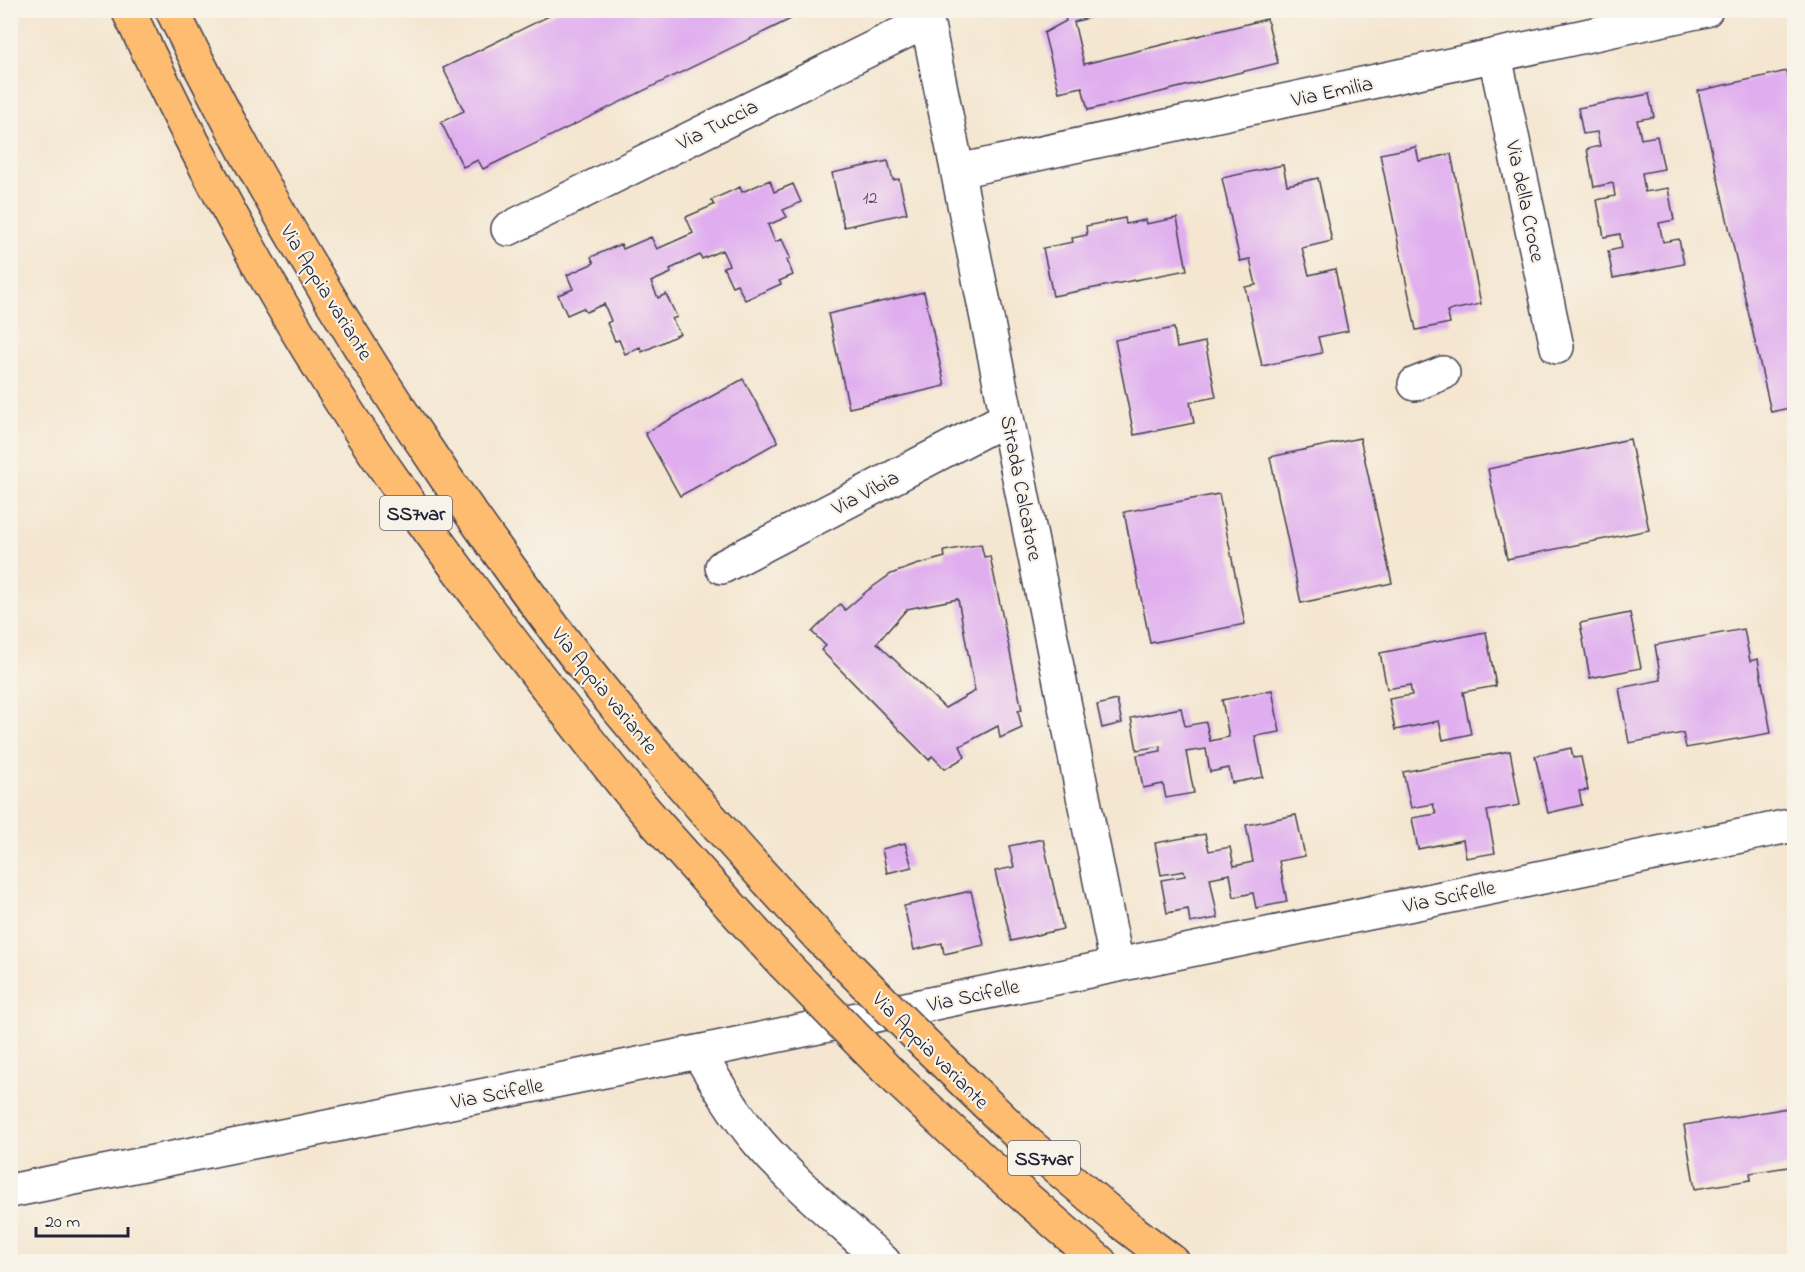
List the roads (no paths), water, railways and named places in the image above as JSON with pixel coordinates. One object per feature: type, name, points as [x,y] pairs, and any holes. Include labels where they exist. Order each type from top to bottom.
[{"type":"highway","name":"Via Appia variante","points":[[128,10],[182,121],[270,285],[320,369],[387,472],[479,598],[596,750],[667,835],[783,963],[887,1070],[985,1162],[1100,1262]]},
{"type":"highway","name":"Via Appia variante","points":[[172,10],[244,153],[309,267],[407,421],[515,577],[611,701],[723,832],[820,938],[925,1044],[1026,1142],[1117,1219],[1173,1262]]},
{"type":"street","name":"Via Emilia","points":[[958,171],[1706,10]]},
{"type":"street","name":"Strada Calcatore","points":[[926,16],[1118,965]]},
{"type":"street","name":"Via Tuccia","points":[[508,229],[926,16]]},
{"type":"street","name":"Via della Croce","points":[[1495,56],[1557,347]]},
{"type":"street","name":"Via Vibia","points":[[722,567],[1007,418]]},
{"type":"street","name":"Via Scifelle","points":[[10,1191],[698,1052],[1794,825]]},
{"type":"street","points":[[698,1052],[731,1105],[760,1143],[801,1186],[884,1262]]}]
